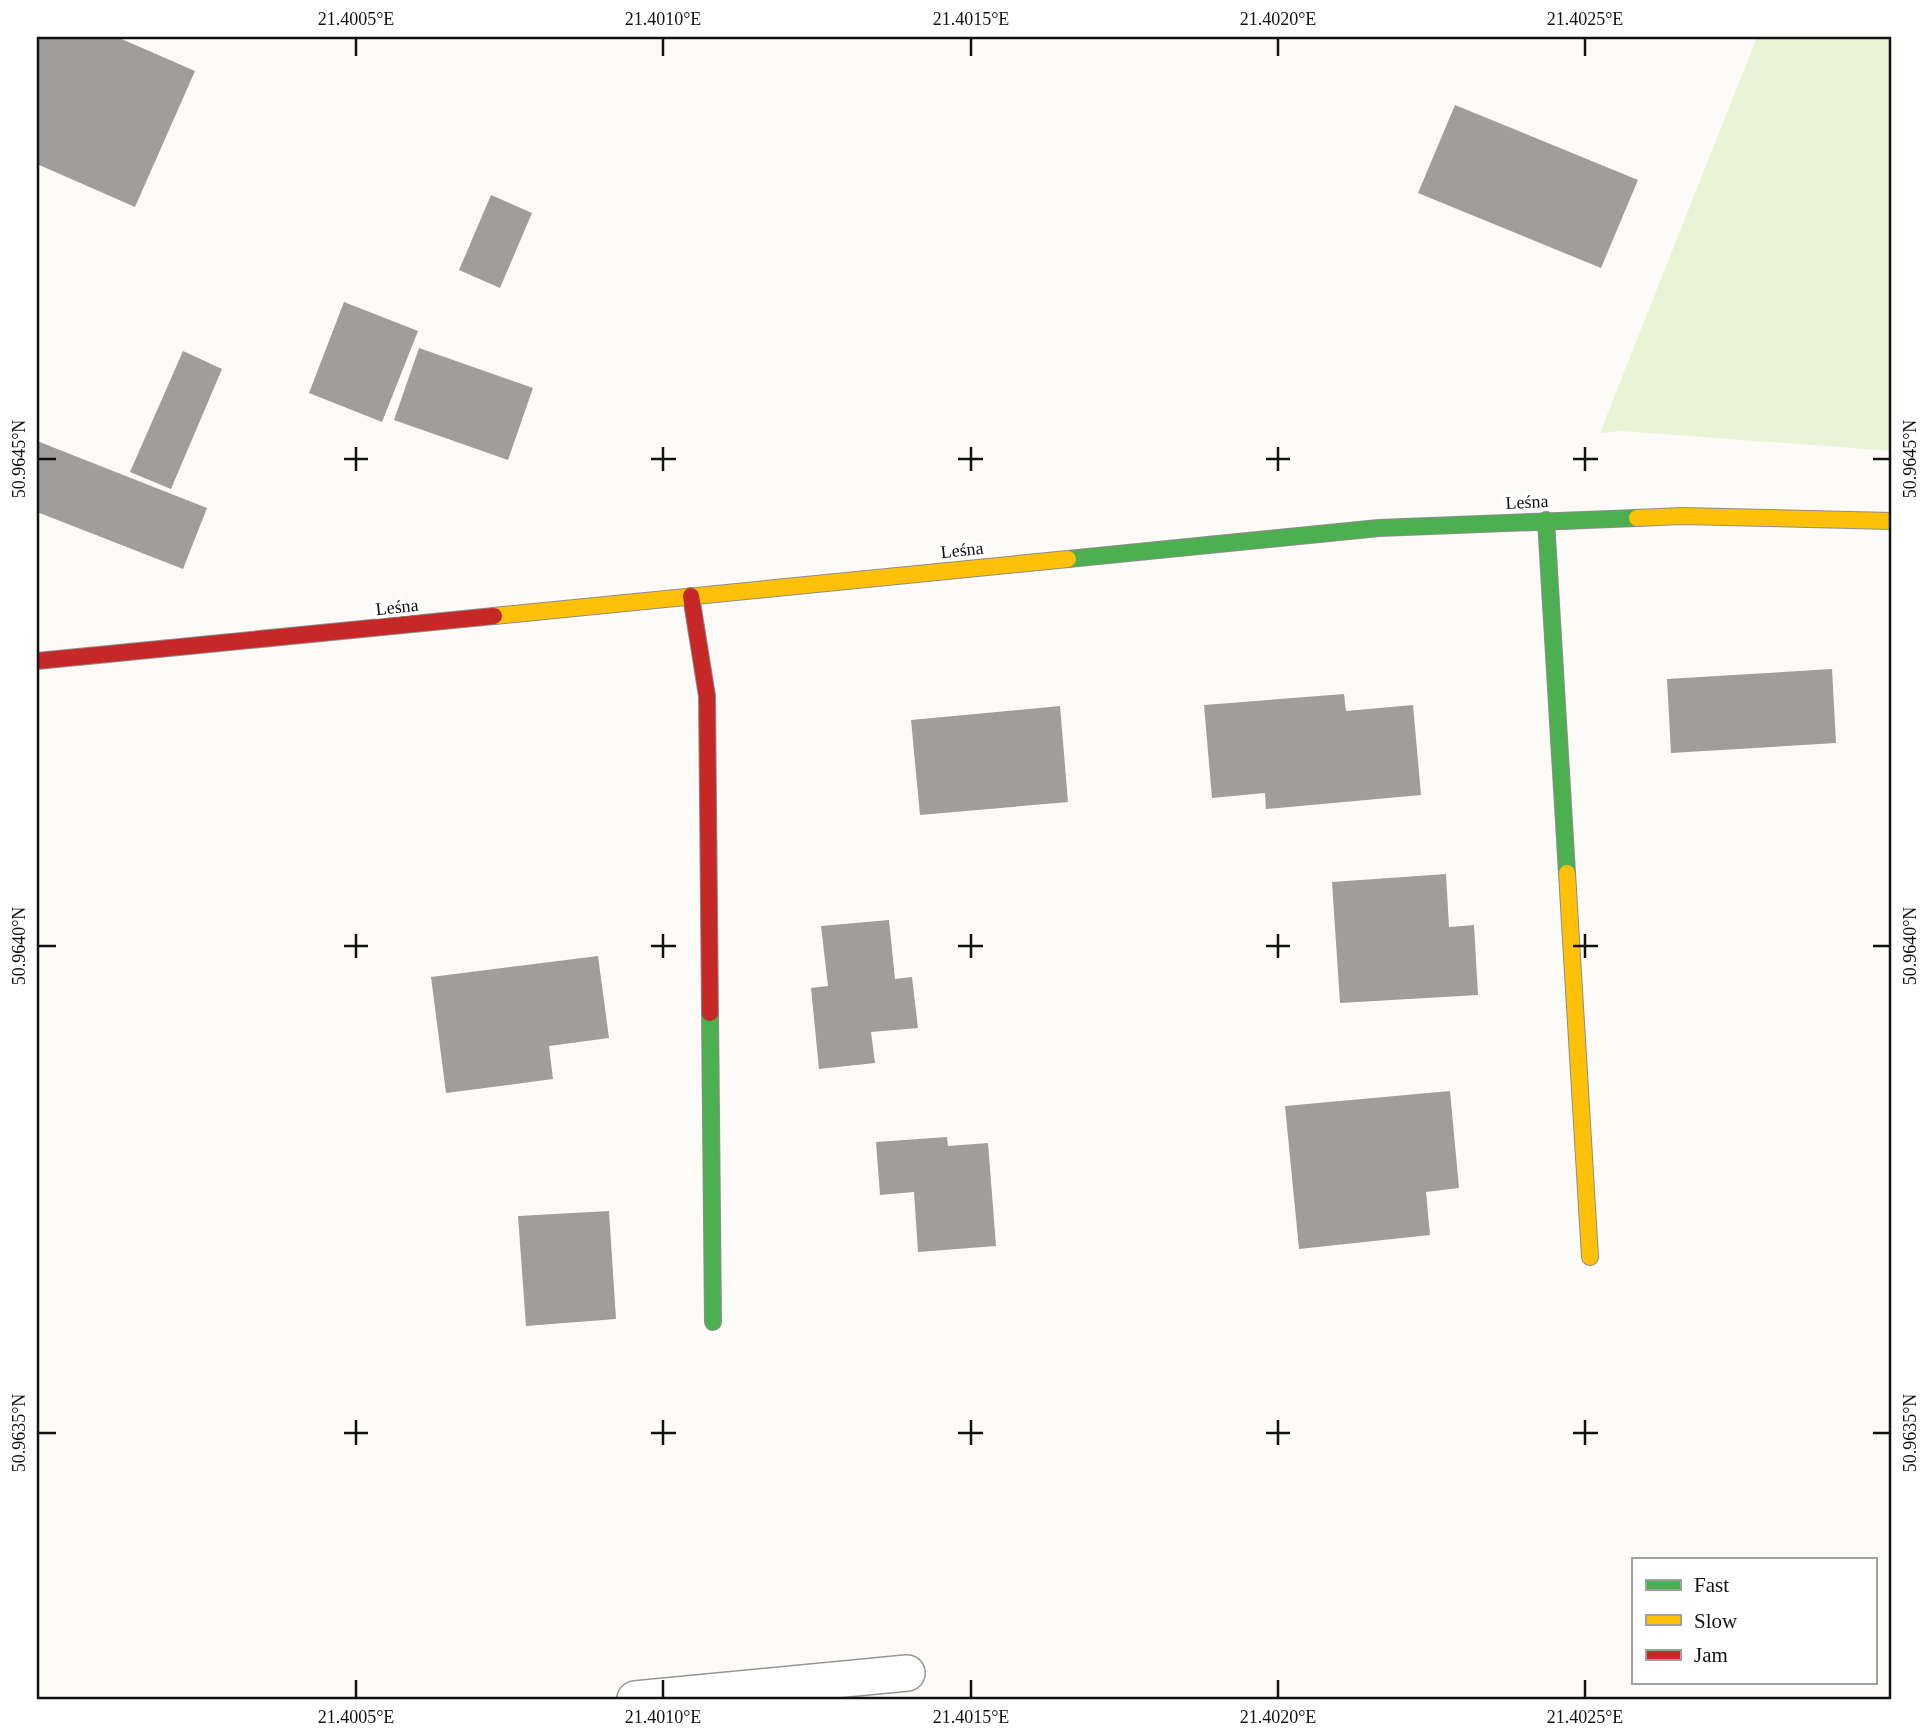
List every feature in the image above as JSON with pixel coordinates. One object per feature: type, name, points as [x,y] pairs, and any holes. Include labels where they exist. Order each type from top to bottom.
[{"type":"street","name":"Leśna","points":[[37,661],[1379,528],[1681,516],[1892,521]]},
{"type":"street","points":[[1546,520],[1590,1257]]},
{"type":"street","points":[[691,596],[707,696],[713,1322]]},
{"type":"lane","points":[[635,1699],[907,1673]]},
{"type":"green space","points":[[1757,37],[1892,37],[1892,451],[1621,431],[1600,433]]},
{"type":"building","points":[[37,37],[117,37],[195,71],[135,207],[37,164]]},
{"type":"building","points":[[1455,105],[1638,180],[1601,268],[1418,193]]},
{"type":"building","points":[[491,195],[532,213],[500,288],[459,270]]},
{"type":"building","points":[[344,302],[418,331],[382,422],[309,393]]},
{"type":"building","points":[[419,348],[533,388],[508,460],[394,420]]},
{"type":"building","points":[[183,351],[222,369],[171,489],[130,472]]},
{"type":"building","points":[[37,441],[207,508],[183,569],[37,512]]},
{"type":"building","points":[[1832,669],[1836,743],[1671,753],[1667,679]]},
{"type":"building","points":[[1344,694],[1346,711],[1413,705],[1421,795],[1266,809],[1265,793],[1212,798],[1204,705]]},
{"type":"building","points":[[1060,706],[1068,802],[920,815],[911,720]]},
{"type":"building","points":[[1446,874],[1449,927],[1474,925],[1478,995],[1340,1003],[1332,882]]},
{"type":"building","points":[[889,920],[895,979],[912,977],[918,1028],[871,1032],[875,1063],[819,1069],[811,988],[828,986],[821,926]]},
{"type":"building","points":[[598,956],[609,1038],[549,1046],[553,1079],[446,1093],[431,977]]},
{"type":"building","points":[[1450,1091],[1459,1188],[1426,1192],[1430,1235],[1299,1249],[1285,1106]]},
{"type":"building","points":[[947,1137],[948,1146],[988,1143],[996,1246],[918,1252],[914,1192],[880,1195],[876,1142]]},
{"type":"building","points":[[609,1211],[616,1319],[526,1326],[518,1216]]},
{"type":"traffic: fast","points":[[1068,559],[1379,528],[1637,518]]},
{"type":"traffic: fast","points":[[1546,520],[1567,873]]},
{"type":"traffic: fast","points":[[710,1013],[713,1322]]},
{"type":"traffic: slow","points":[[1637,518],[1681,516],[1892,521]]},
{"type":"traffic: slow","points":[[494,616],[1068,559]]},
{"type":"traffic: slow","points":[[1567,873],[1590,1257]]},
{"type":"traffic: jam","points":[[691,596],[707,696],[710,1013]]},
{"type":"traffic: jam","points":[[37,661],[494,616]]}]
